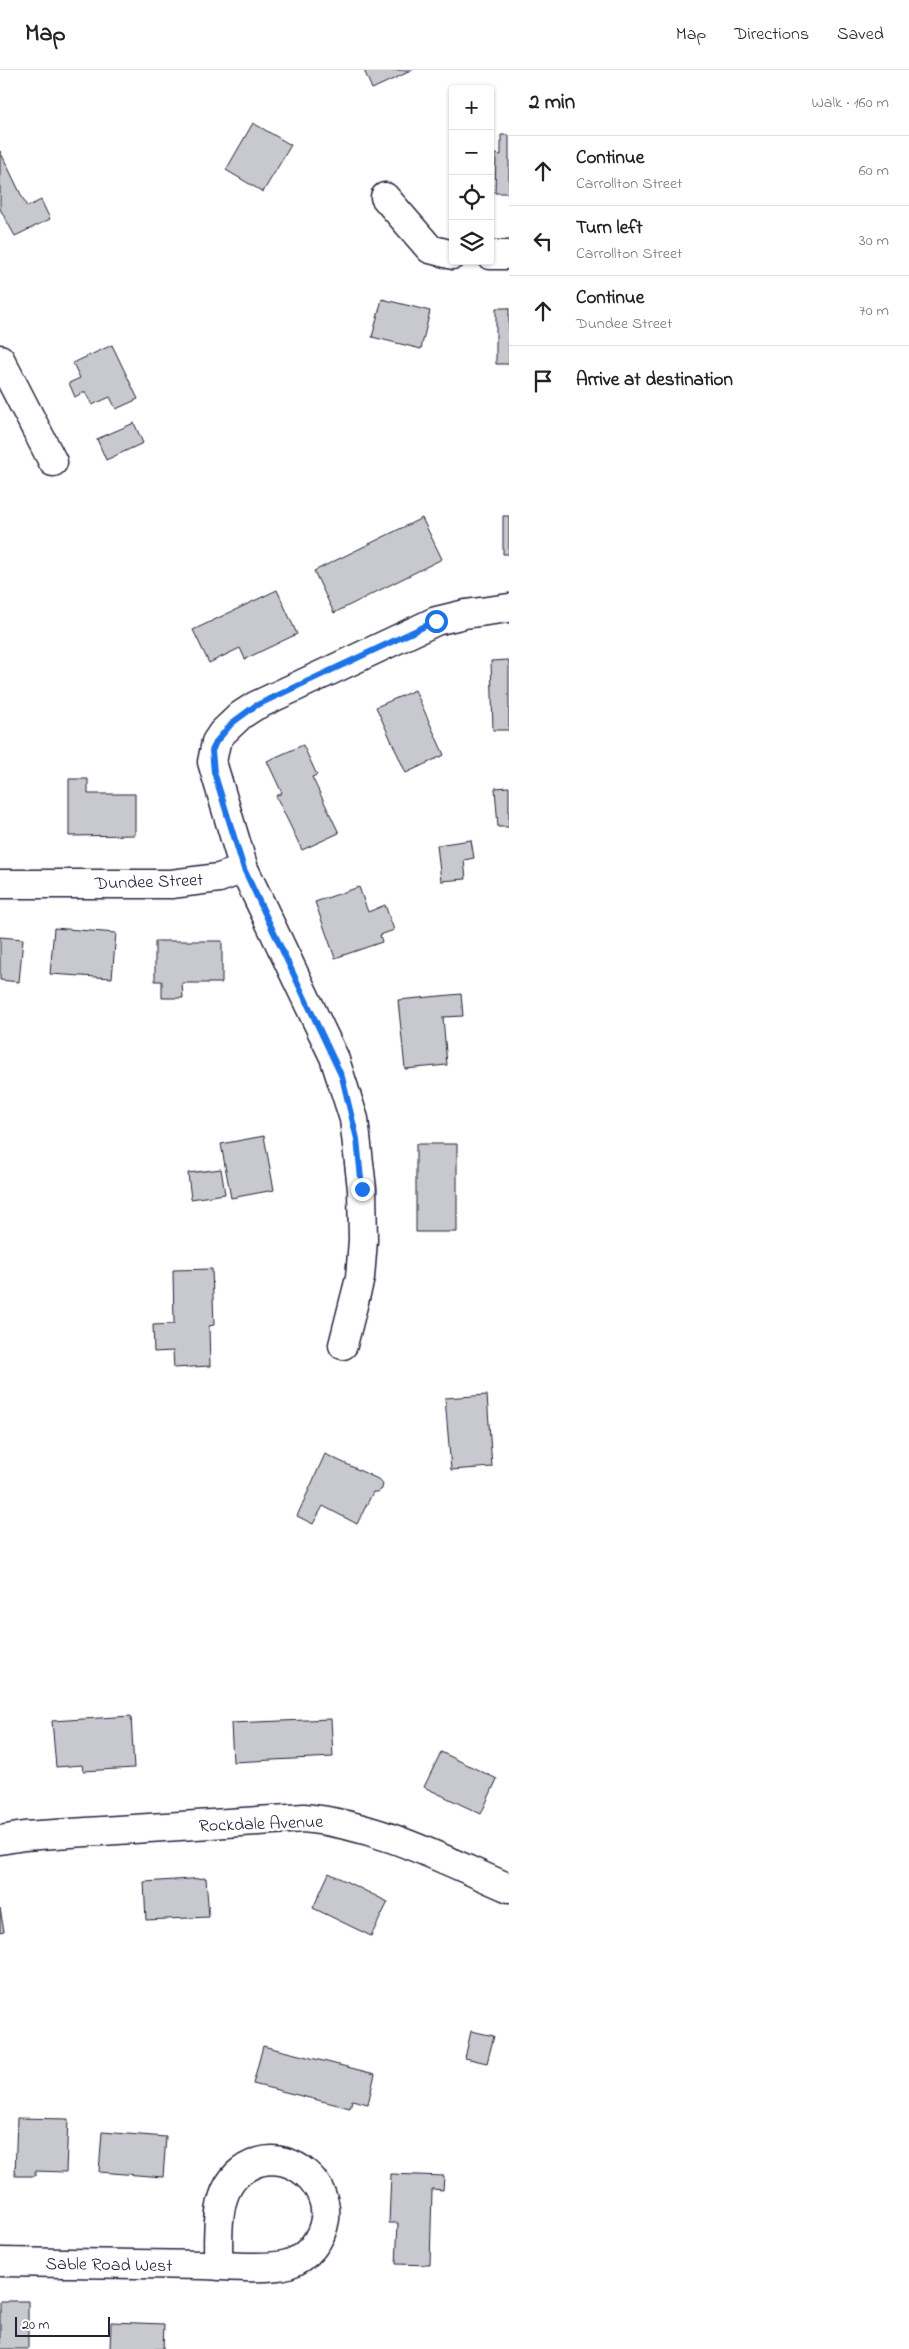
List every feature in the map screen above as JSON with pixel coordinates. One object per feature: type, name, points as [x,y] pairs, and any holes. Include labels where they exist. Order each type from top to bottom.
[{"type":"street","points":[[385,197],[430,249],[449,254]]},
{"type":"street","points":[[494,255],[509,255]]},
{"type":"street","points":[[0,359],[53,462]]},
{"type":"street","points":[[343,1345],[360,1278],[363,1240],[362,1189],[354,1119],[334,1056],[244,869],[212,762],[216,742],[232,723],[255,706],[436,621],[465,614],[509,608]]},
{"type":"street","name":"Dundee Street","points":[[0,884],[171,884],[219,878],[244,869]]},
{"type":"street","name":"Rockdale Avenue","points":[[0,1840],[24,1836],[304,1818],[337,1821],[370,1830],[509,1888]]},
{"type":"street","name":"Sable Road West","points":[[0,2262],[218,2266],[277,2266],[289,2264],[310,2251],[322,2230],[325,2206],[322,2194],[308,2174],[298,2167],[275,2160],[252,2164],[233,2178],[224,2192],[219,2209],[218,2266]]},
{"type":"building","points":[[364,70],[413,70],[372,89]]},
{"type":"building","points":[[253,123],[291,145],[263,192],[226,170]]},
{"type":"building","points":[[501,135],[509,135],[509,193],[495,193],[496,154],[501,155]]},
{"type":"building","points":[[0,151],[27,207],[41,200],[50,219],[15,236],[0,209]]},
{"type":"building","points":[[382,299],[430,311],[421,349],[372,337]]},
{"type":"building","points":[[496,308],[509,308],[509,364],[496,364]]},
{"type":"building","points":[[112,345],[138,399],[116,409],[110,397],[92,405],[85,392],[75,397],[69,383],[80,378],[73,363]]},
{"type":"building","points":[[134,423],[143,443],[106,460],[97,439]]},
{"type":"building","points":[[503,516],[509,516],[509,554],[503,554]]},
{"type":"building","points":[[422,518],[442,559],[334,613],[314,571]]},
{"type":"building","points":[[277,590],[297,634],[245,659],[240,648],[209,663],[193,630]]},
{"type":"building","points":[[509,660],[509,730],[493,730],[491,661]]},
{"type":"building","points":[[415,690],[444,755],[406,773],[376,707]]},
{"type":"building","points":[[303,745],[317,775],[312,777],[339,833],[302,850],[276,796],[282,793],[267,761]]},
{"type":"building","points":[[69,779],[88,779],[88,794],[135,794],[135,835],[69,836]]},
{"type":"building","points":[[509,787],[509,827],[498,827],[495,788]]},
{"type":"building","points":[[471,840],[474,858],[464,860],[466,879],[441,881],[437,845]]},
{"type":"building","points":[[359,887],[368,912],[385,905],[394,930],[380,935],[382,942],[335,958],[315,902]]},
{"type":"building","points":[[54,928],[116,933],[112,978],[50,974]]},
{"type":"building","points":[[0,937],[23,939],[19,982],[0,980]]},
{"type":"building","points":[[155,941],[222,941],[222,983],[182,983],[183,998],[162,998],[162,981],[155,981]]},
{"type":"building","points":[[461,994],[463,1016],[443,1017],[447,1065],[405,1069],[398,1000]]},
{"type":"building","points":[[264,1136],[274,1190],[231,1198],[221,1144]]},
{"type":"building","points":[[416,1144],[457,1144],[457,1232],[416,1232]]},
{"type":"building","points":[[221,1169],[225,1194],[191,1199],[188,1173]]},
{"type":"building","points":[[212,1269],[214,1325],[209,1326],[210,1366],[174,1368],[173,1351],[154,1352],[153,1325],[174,1324],[173,1270]]},
{"type":"building","points":[[487,1395],[492,1467],[451,1470],[445,1398]]},
{"type":"building","points":[[325,1454],[383,1483],[382,1489],[378,1492],[373,1492],[357,1524],[323,1506],[313,1524],[297,1516]]},
{"type":"building","points":[[131,1716],[134,1768],[83,1771],[82,1765],[56,1767],[52,1721]]},
{"type":"building","points":[[331,1719],[333,1757],[233,1762],[231,1723]]},
{"type":"building","points":[[441,1752],[497,1779],[481,1814],[424,1787]]},
{"type":"building","points":[[329,1873],[388,1902],[371,1936],[313,1908]]},
{"type":"building","points":[[206,1878],[209,1917],[146,1920],[144,1882]]},
{"type":"building","points":[[0,1909],[4,1931],[0,1932]]},
{"type":"building","points":[[471,2031],[494,2036],[487,2063],[465,2058]]},
{"type":"building","points":[[263,2046],[375,2074],[368,2104],[352,2100],[350,2108],[253,2084]]},
{"type":"building","points":[[17,2118],[68,2119],[66,2172],[35,2171],[35,2176],[15,2176]]},
{"type":"building","points":[[102,2132],[166,2137],[163,2177],[99,2172]]},
{"type":"building","points":[[391,2174],[444,2176],[443,2190],[432,2189],[430,2265],[396,2264],[398,2223],[389,2223]]},
{"type":"building","points":[[0,2301],[28,2301],[28,2349],[0,2349]]},
{"type":"building","points":[[111,2322],[164,2324],[163,2349],[110,2349]]},
{"type":"route","points":[[362,1189],[357,1139],[349,1097],[334,1056],[244,869],[214,772],[212,751],[222,733],[241,715],[255,706],[436,621]]}]
